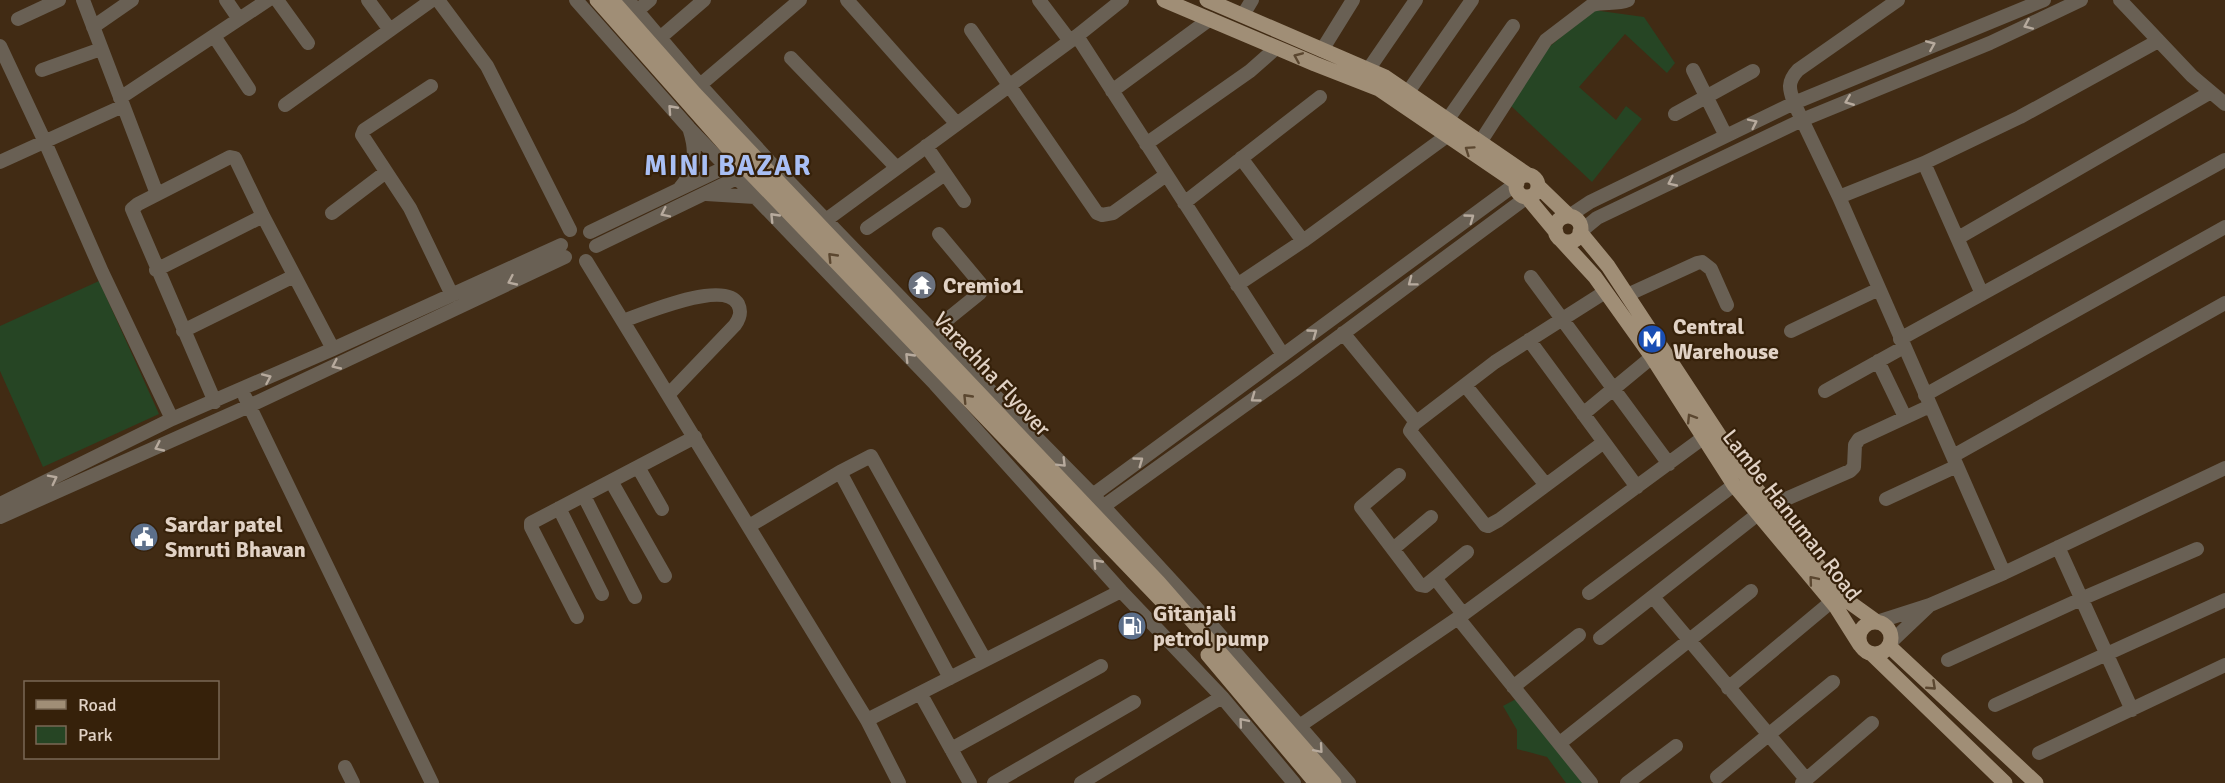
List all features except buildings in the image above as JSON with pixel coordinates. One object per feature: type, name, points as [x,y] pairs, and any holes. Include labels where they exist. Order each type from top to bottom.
[{"type":"main road","name":"Varachha Flyover","points":[[597,0],[743,165],[1170,610],[1316,783]]},
{"type":"main road","name":"Varachha Flyover","points":[[612,0],[695,94],[1159,584],[1334,783]]},
{"type":"main road","points":[[1164,0],[1379,89],[1480,141],[1579,223],[1580,232],[1608,266],[1627,295],[1709,434]]},
{"type":"main road","points":[[1207,0],[1385,77],[1528,182]]},
{"type":"main road","name":"Lambe Hanuman Road","points":[[1528,182],[1518,193],[1527,198],[1595,277],[1740,480],[1866,649],[2005,783]]},
{"type":"main road","points":[[1569,216],[1558,220],[1558,236],[1572,241],[1580,232]]},
{"type":"main road","points":[[1764,510],[1845,599],[1887,627],[1890,644],[2036,783]]},
{"type":"main road","points":[[1877,622],[1872,622],[1862,628],[1859,639],[1866,649],[1882,653],[1890,644]]},
{"type":"street","points":[[18,18],[58,0]]},
{"type":"street","points":[[83,0],[157,194]]},
{"type":"street","points":[[93,27],[132,0]]},
{"type":"street","points":[[226,0],[239,19]]},
{"type":"street","points":[[0,162],[45,142],[122,102],[268,0]]},
{"type":"street","points":[[277,0],[308,43]]},
{"type":"street","points":[[368,0],[390,30]]},
{"type":"street","points":[[285,105],[432,0]]},
{"type":"street","points":[[438,0],[487,66],[570,230]]},
{"type":"street","points":[[576,0],[689,128],[935,384],[1121,591],[1222,697],[1294,783]]},
{"type":"street","points":[[628,0],[700,85],[769,161],[1093,495],[1194,605],[1349,783]]},
{"type":"street","points":[[638,11],[650,0]]},
{"type":"street","points":[[661,37],[704,0]]},
{"type":"street","points":[[700,85],[801,0]]},
{"type":"street","points":[[847,0],[957,124]]},
{"type":"street","points":[[1039,0],[1073,39],[1112,91],[1283,355]]},
{"type":"street","points":[[826,220],[1073,39],[1122,0]]},
{"type":"street","points":[[1244,15],[1252,0]]},
{"type":"street","points":[[1322,50],[1353,0]]},
{"type":"street","points":[[1368,70],[1416,0]]},
{"type":"street","points":[[1408,92],[1472,0]]},
{"type":"street","points":[[1480,141],[1546,40],[1592,5],[1600,2],[1618,4],[1628,0]]},
{"type":"street","points":[[1898,0],[1798,70],[1790,79],[1788,88],[1839,197],[2004,573]]},
{"type":"street","points":[[1569,216],[1590,202],[1794,103],[2044,0]]},
{"type":"street","points":[[1580,232],[1597,218],[1802,120],[1990,42],[2081,0]]},
{"type":"street","points":[[2120,0],[2192,76],[2225,104]]},
{"type":"street","points":[[1112,91],[1210,19]]},
{"type":"street","points":[[1237,285],[1303,241],[1452,127],[1513,26]]},
{"type":"street","points":[[971,30],[1097,213],[1102,215],[1113,213],[1166,175]]},
{"type":"street","points":[[214,36],[249,89]]},
{"type":"street","points":[[1839,197],[1924,162],[2020,117],[2158,41]]},
{"type":"street","points":[[0,46],[102,273],[172,420]]},
{"type":"street","points":[[1146,144],[1250,71],[1276,48]]},
{"type":"street","points":[[42,70],[101,49]]},
{"type":"street","points":[[791,58],[897,168]]},
{"type":"street","points":[[1693,70],[1726,136]]},
{"type":"street","points":[[1675,114],[1753,71]]},
{"type":"street","points":[[431,86],[363,132],[363,138],[410,208],[452,295]]},
{"type":"street","points":[[1958,238],[2211,92]]},
{"type":"street","points":[[1184,203],[1320,97]]},
{"type":"street","points":[[676,191],[687,179],[695,160],[694,142],[689,128]]},
{"type":"street","points":[[926,146],[964,201]]},
{"type":"street","points":[[590,232],[759,149]]},
{"type":"street","points":[[215,402],[156,270],[132,209],[232,157],[235,158],[333,350]]},
{"type":"street","points":[[1241,158],[1303,241]]},
{"type":"street","points":[[1825,391],[1878,361],[1902,343],[1982,294],[2225,160]]},
{"type":"street","points":[[596,246],[769,161]]},
{"type":"street","points":[[1924,162],[1982,294]]},
{"type":"street","points":[[332,213],[386,172]]},
{"type":"street","points":[[867,228],[945,174]]},
{"type":"street","points":[[1064,527],[1093,495],[1283,355],[1528,182]]},
{"type":"street","points":[[703,194],[755,197]]},
{"type":"street","points":[[1064,527],[1104,507],[1527,198]]},
{"type":"street","points":[[156,270],[263,216]]},
{"type":"street","points":[[1600,638],[1764,510],[1850,471],[1854,467],[1855,445],[1859,439],[1905,417],[1928,400],[2225,227]]},
{"type":"street","points":[[581,228],[590,232],[594,237],[596,246],[592,256],[586,261],[575,262],[563,251],[563,237],[570,230],[581,228]]},
{"type":"street","points":[[933,332],[982,290],[980,283],[939,234]]},
{"type":"street","points":[[0,504],[172,420],[452,295],[563,251]]},
{"type":"street","points":[[0,517],[249,406],[563,251]]},
{"type":"street","points":[[586,261],[867,720],[899,783]]},
{"type":"street","points":[[1627,295],[1702,262],[1711,269],[1727,305]]},
{"type":"street","points":[[183,331],[294,276]]},
{"type":"street","points":[[1531,277],[1669,464]]},
{"type":"street","points":[[1791,331],[1879,289]]},
{"type":"street","points":[[1604,442],[1492,525],[1485,525],[1411,434],[1411,427],[1495,362],[1605,292]]},
{"type":"street","points":[[623,321],[691,298],[729,296],[736,301],[741,310],[735,325],[669,394]]},
{"type":"street","points":[[1886,499],[2225,303]]},
{"type":"street","points":[[1343,333],[1416,422]]},
{"type":"street","points":[[1529,340],[1637,487]]},
{"type":"street","points":[[1583,414],[1652,357]]},
{"type":"street","points":[[1878,361],[1905,417]]},
{"type":"street","points":[[1465,385],[1546,485]]},
{"type":"street","points":[[242,390],[432,783]]},
{"type":"street","points":[[1267,751],[1297,726],[1460,616],[1709,434]]},
{"type":"street","points":[[577,616],[531,525],[534,521],[695,437]]},
{"type":"street","points":[[748,526],[871,456],[985,660]]},
{"type":"street","points":[[638,467],[662,509]]},
{"type":"street","points":[[1877,622],[1930,604],[2004,573],[2225,468]]},
{"type":"street","points":[[840,472],[950,678]]},
{"type":"street","points":[[1400,475],[1361,507],[1421,586],[1435,578],[1467,552]]},
{"type":"street","points":[[1589,593],[1740,480]]},
{"type":"street","points":[[611,481],[665,576]]},
{"type":"street","points":[[584,496],[635,597]]},
{"type":"street","points":[[559,508],[602,594]]},
{"type":"street","points":[[1393,549],[1431,517]]},
{"type":"street","points":[[2058,547],[2132,710]]},
{"type":"street","points":[[1948,660],[2197,549]]},
{"type":"street","points":[[1435,578],[1513,687],[1591,783]]},
{"type":"street","points":[[867,720],[1121,591]]},
{"type":"street","points":[[1560,743],[1751,591]]},
{"type":"street","points":[[1653,597],[1804,781],[1872,723]]},
{"type":"street","points":[[1995,705],[2225,600]]},
{"type":"street","points":[[1728,688],[1831,602]]},
{"type":"street","points":[[1890,644],[1930,604]]},
{"type":"street","points":[[1513,687],[1579,635]]},
{"type":"street","points":[[2039,753],[2225,665]]},
{"type":"street","points":[[951,749],[1101,666]]},
{"type":"street","points":[[1717,777],[1833,682]]},
{"type":"street","points":[[920,693],[970,783]]},
{"type":"street","points":[[1081,783],[1222,697]]},
{"type":"street","points":[[994,783],[1134,702]]},
{"type":"street","points":[[1628,783],[1676,746]]},
{"type":"street","points":[[345,767],[353,783]]},
{"type":"green space","points":[[1593,10],[1644,17],[1675,63],[1667,73],[1625,34],[1579,87],[1616,120],[1626,106],[1642,119],[1592,182],[1511,106],[1548,48]]},
{"type":"green space","points":[[99,281],[159,414],[43,467],[0,371],[0,326]]},
{"type":"green space","points":[[1516,699],[1584,783],[1566,783],[1547,757],[1517,749],[1517,730],[1503,706]]},
{"type":"place","name":"Cremio1","points":[[922,285]]},
{"type":"place","name":"Central Warehouse","points":[[1652,339]]},
{"type":"place","name":"Sardar patel Smruti Bhavan","points":[[144,537]]},
{"type":"place","name":"Gitanjali petrol pump","points":[[1132,626]]},
{"type":"district","name":"MINI BAZAR","points":[[728,166]]}]
